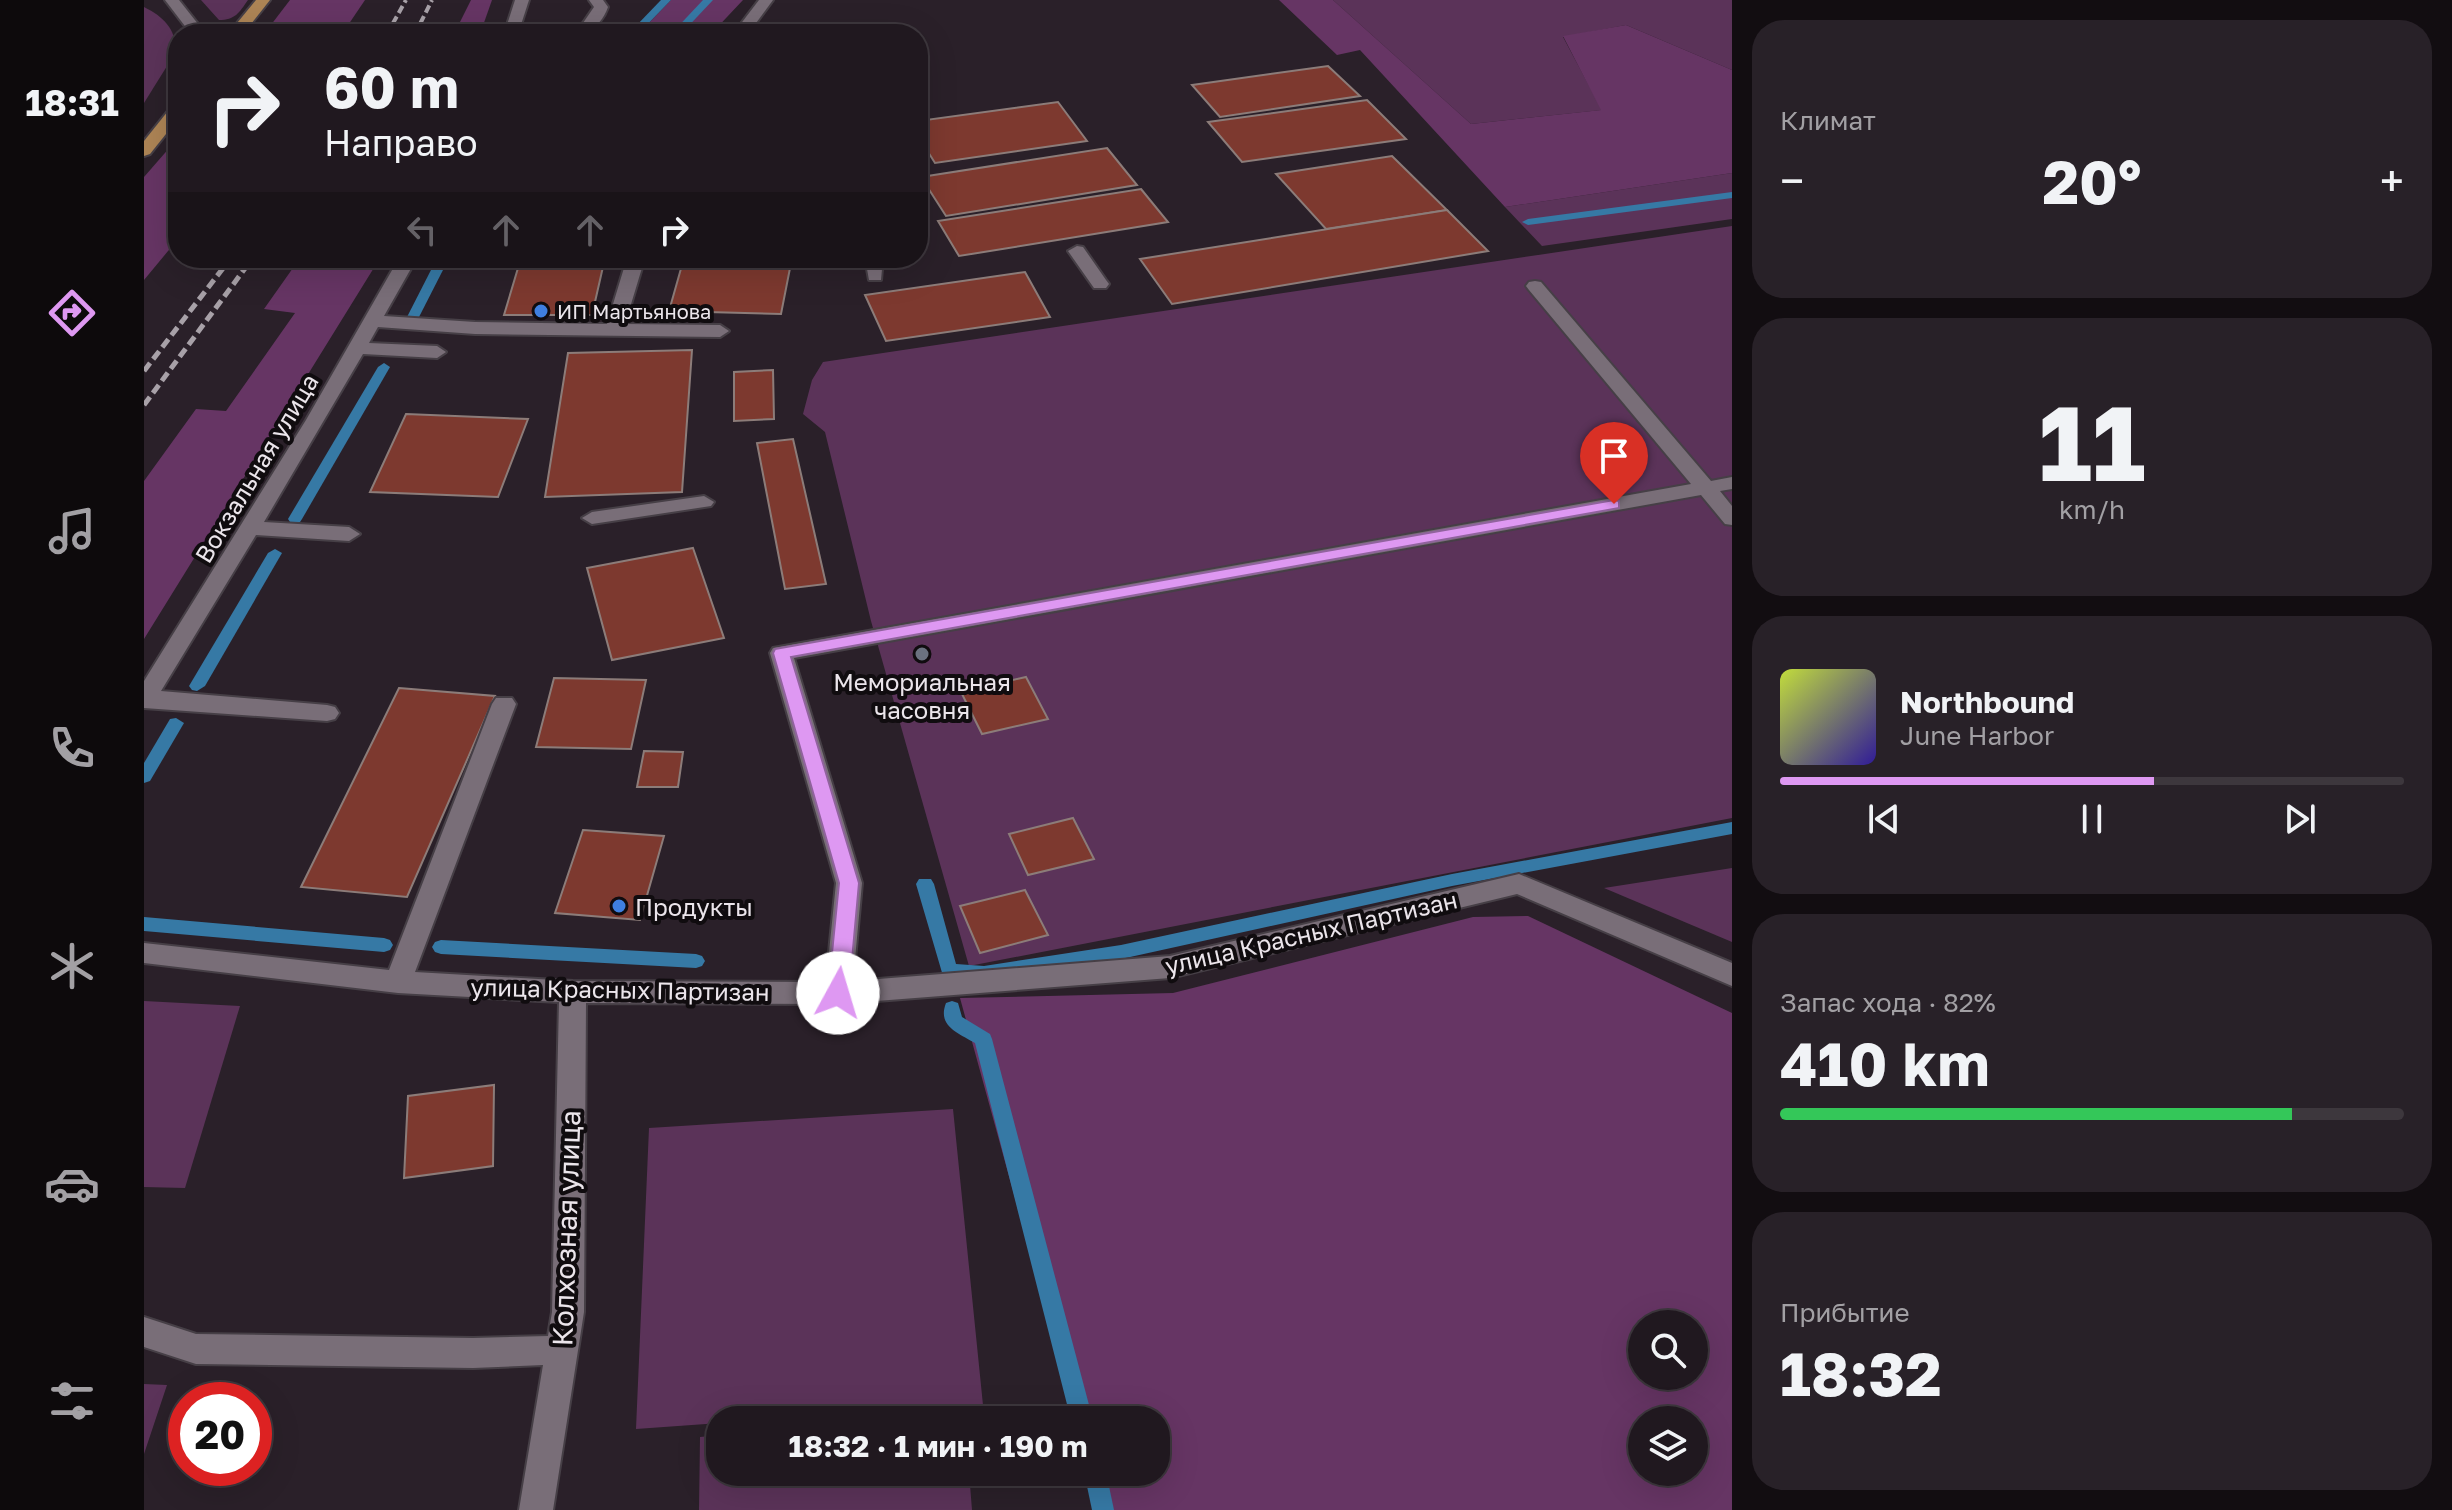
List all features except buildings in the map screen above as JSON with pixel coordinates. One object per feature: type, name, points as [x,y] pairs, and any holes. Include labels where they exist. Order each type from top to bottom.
[{"type":"main road","points":[[243,24],[263,0]]},
{"type":"main road","points":[[144,151],[168,120]]},
{"type":"street","points":[[172,0],[191,24]]},
{"type":"street","points":[[514,24],[522,0]]},
{"type":"street","points":[[593,24],[601,7],[596,0]]},
{"type":"street","points":[[748,24],[766,0]]},
{"type":"street","points":[[1077,251],[1100,284]]},
{"type":"street","name":"Вокзальная улица","points":[[145,699],[252,528],[402,268]]},
{"type":"street","points":[[615,328],[633,268]]},
{"type":"street","points":[[1535,286],[1732,519]]},
{"type":"street","points":[[373,321],[475,328],[720,331]]},
{"type":"street","points":[[358,348],[437,352]]},
{"type":"street","points":[[838,993],[849,883],[781,653],[1732,483]]},
{"type":"street","points":[[592,518],[704,502]]},
{"type":"street","points":[[252,528],[349,534]]},
{"type":"street","points":[[145,699],[327,713]]},
{"type":"street","points":[[398,982],[504,704]]},
{"type":"street","name":"улица Красных Партизан","points":[[144,953],[398,982],[573,992],[838,993],[1170,967],[1519,884],[1732,975]]},
{"type":"street","name":"Колхозная улица","points":[[536,1510],[568,1312],[573,992]]},
{"type":"street","points":[[144,1332],[196,1349],[473,1353],[562,1350]]},
{"type":"shaded area","points":[[201,0],[248,0],[236,15],[219,20]]},
{"type":"shaded area","points":[[290,0],[365,0],[349,24],[272,24]]},
{"type":"shaded area","points":[[471,0],[492,0],[484,24],[459,24]]},
{"type":"shaded area","points":[[671,0],[743,0],[720,24],[648,24]]},
{"type":"shaded area","points":[[1279,0],[1333,0],[1471,124],[1601,110],[1563,36],[1626,25],[1732,70],[1732,173],[1505,207],[1360,50],[1337,55]]},
{"type":"shaded area","points":[[1333,0],[1732,0],[1732,70],[1626,25],[1563,37],[1602,110],[1471,124]]},
{"type":"shaded area","points":[[144,7],[168,26],[168,64],[144,103]]},
{"type":"shaded area","points":[[168,149],[168,251],[144,280],[144,177]]},
{"type":"shaded area","points":[[1732,173],[1732,219],[1542,246],[1505,207]]},
{"type":"shaded area","points":[[1732,226],[1732,818],[969,966],[871,621],[825,432],[803,414],[812,380],[823,362]]},
{"type":"shaded area","points":[[293,268],[374,268],[144,639],[144,481],[196,409],[226,411],[295,313],[264,309]]},
{"type":"shaded area","points":[[1732,868],[1732,942],[1604,888]]},
{"type":"shaded area","points":[[1528,916],[1732,1013],[1732,1510],[1101,1510],[1094,1486],[1170,1486],[1170,1406],[1072,1406],[960,998],[1173,993],[1473,917]]},
{"type":"shaded area","points":[[144,1001],[240,1006],[185,1188],[144,1187]]},
{"type":"shaded area","points":[[953,1109],[983,1405],[706,1406],[706,1424],[636,1429],[649,1128]]},
{"type":"shaded area","points":[[144,1384],[167,1385],[144,1454]]},
{"type":"shaded area","points":[[706,1436],[706,1486],[970,1486],[972,1510],[699,1510],[700,1437]]},
{"type":"waterway","points":[[643,24],[666,0]]},
{"type":"waterway","points":[[685,24],[708,0]]},
{"type":"waterway","points":[[1528,222],[1732,195]]},
{"type":"waterway","points":[[413,317],[437,270]]},
{"type":"waterway","points":[[295,519],[384,367]]},
{"type":"waterway","points":[[197,686],[275,553]]},
{"type":"waterway","points":[[144,777],[176,723]]},
{"type":"waterway","points":[[925,884],[949,971],[984,973],[1121,952],[1452,880],[1732,828]]},
{"type":"waterway","points":[[144,924],[384,945]]},
{"type":"waterway","points":[[441,947],[696,961]]},
{"type":"waterway","points":[[952,1008],[953,1021],[983,1039],[1078,1406]]},
{"type":"waterway","points":[[1098,1486],[1103,1510]]},
{"type":"railway","points":[[393,24],[406,0]]},
{"type":"railway","points":[[420,24],[432,0]]},
{"type":"railway","points":[[144,371],[223,268]]},
{"type":"railway","points":[[144,405],[245,268]]},
{"type":"place","name":"ИП Мартьянова","points":[[541,311]]},
{"type":"place","name":"Мемориальная часовня","points":[[922,654]]},
{"type":"place","name":"Продукты","points":[[619,906]]},
{"type":"route","points":[[838,993],[849,883],[781,653],[1614,504]]}]
